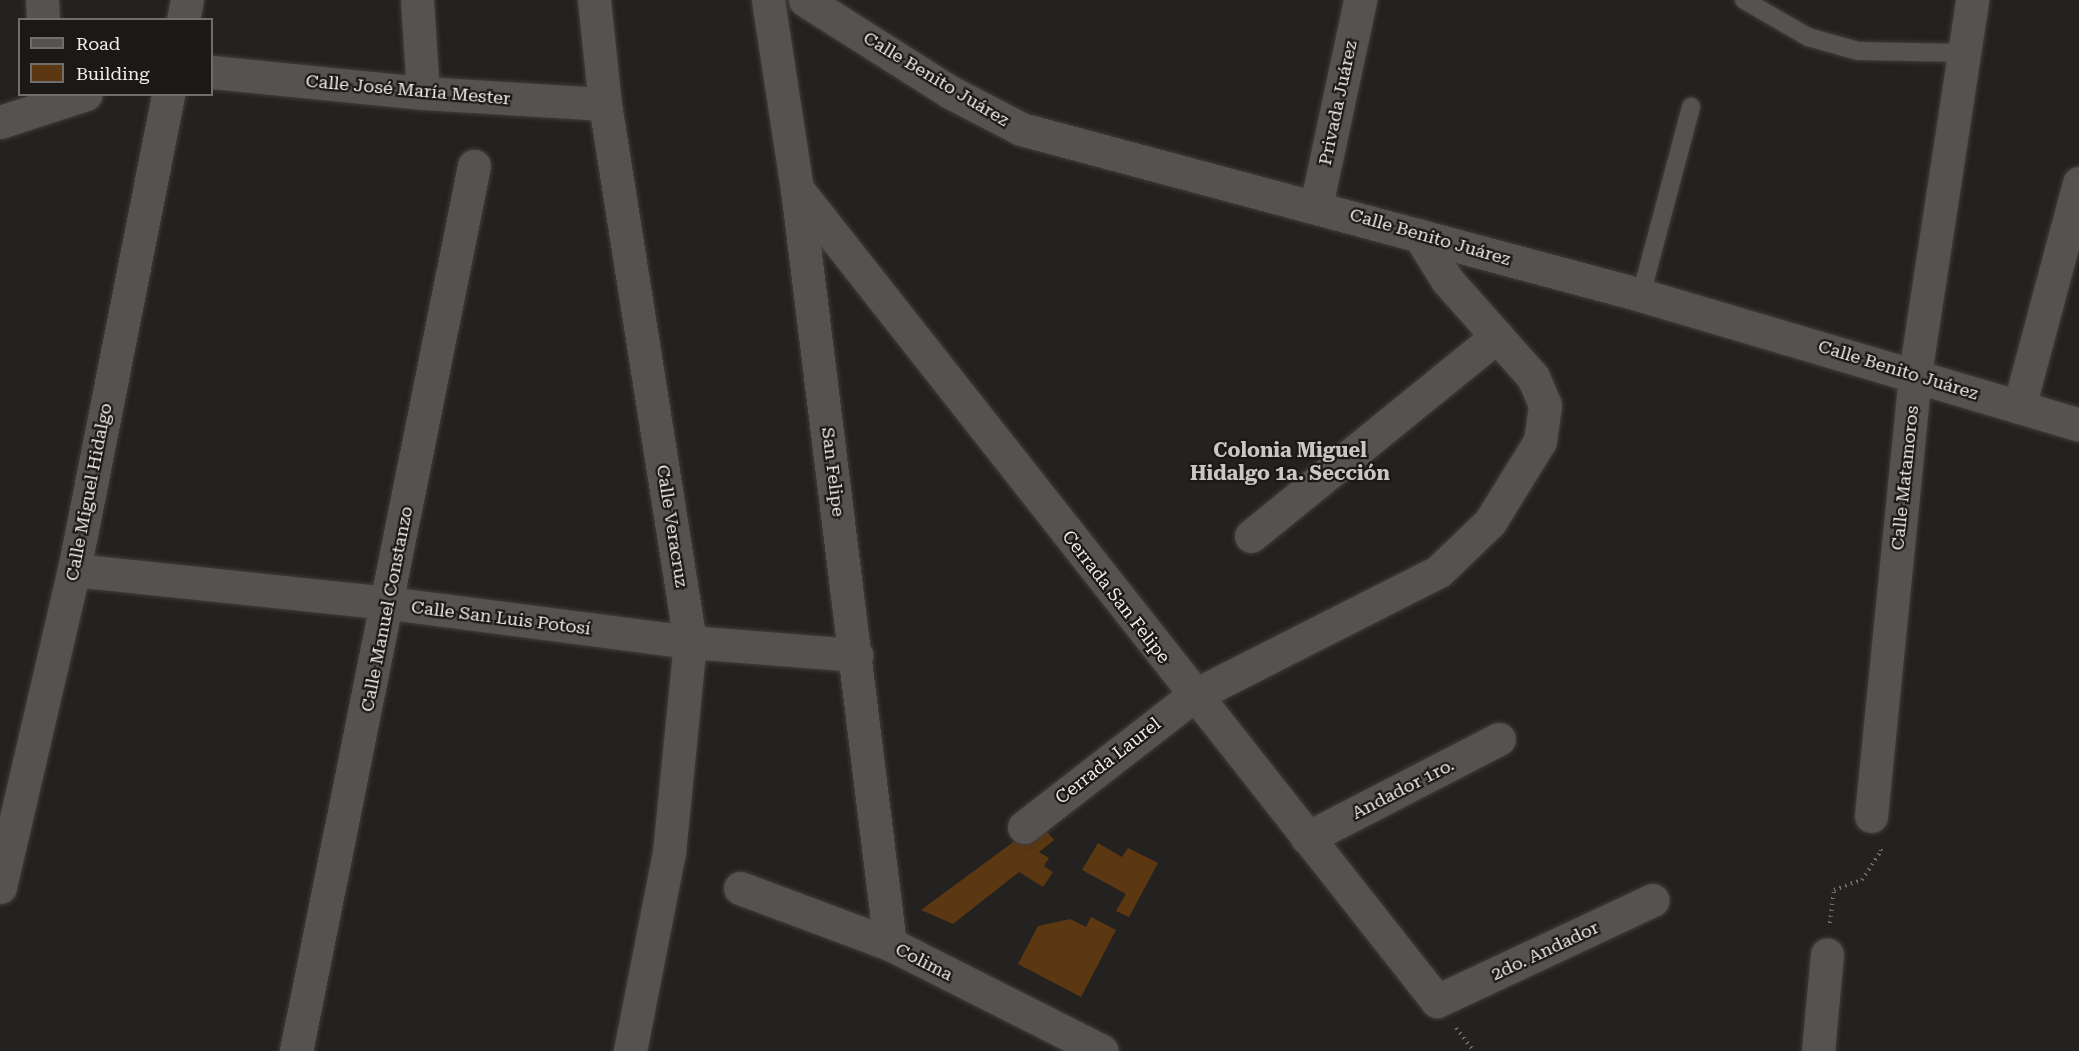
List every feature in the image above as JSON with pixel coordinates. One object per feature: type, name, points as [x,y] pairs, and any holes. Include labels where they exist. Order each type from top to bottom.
[{"type":"street","points":[[42,0],[43,18]]},
{"type":"street","points":[[183,18],[187,0]]},
{"type":"street","points":[[417,0],[423,93]]},
{"type":"street","name":"Calle Veracruz","points":[[594,0],[605,104],[690,642],[669,852],[630,1051]]},
{"type":"street","name":"San Felipe","points":[[768,0],[797,189],[890,944]]},
{"type":"street","name":"Calle Benito Juárez","points":[[805,0],[950,92],[1021,129],[1316,206],[1641,296],[1915,374],[2079,425]]},
{"type":"street","name":"Privada Juárez","points":[[1316,206],[1360,0]]},
{"type":"street","name":"Calle Matamoros","points":[[1871,816],[1915,374],[1972,0]]},
{"type":"street","name":"Calle José María Mester","points":[[213,72],[423,93],[605,104]]},
{"type":"street","points":[[0,122],[44,101],[74,96]]},
{"type":"street","name":"Calle Miguel Hidalgo","points":[[0,887],[74,570],[168,96]]},
{"type":"street","name":"Calle Manuel Constanzo","points":[[296,1051],[389,603],[474,166]]},
{"type":"street","points":[[2019,407],[2079,183]]},
{"type":"street","name":"Cerrada San Felipe","points":[[797,189],[1193,696],[1437,1002]]},
{"type":"street","name":"Cerrada Laurel","points":[[1024,827],[1193,696],[1439,572],[1490,522],[1540,441],[1545,405],[1533,376],[1447,280],[1419,235]]},
{"type":"street","points":[[1251,536],[1497,336]]},
{"type":"street","name":"Calle San Luis Potosí","points":[[74,570],[389,603],[690,642],[856,655]]},
{"type":"street","name":"Andador 1ro.","points":[[1307,838],[1499,739]]},
{"type":"street","name":"Colima","points":[[740,888],[890,944],[1102,1051]]},
{"type":"street","name":"2do. Andador","points":[[1437,1002],[1653,900]]},
{"type":"street","points":[[1818,1051],[1827,954]]},
{"type":"lane","points":[[1744,0],[1808,37],[1858,51],[1964,53]]},
{"type":"lane","points":[[1641,296],[1691,107]]},
{"type":"path","points":[[1827,954],[1834,890],[1862,880],[1881,850],[1871,816]]},
{"type":"building","points":[[1044,828],[1054,840],[1039,852],[1049,858],[1044,866],[1053,872],[1043,887],[1019,872],[953,924],[921,910],[1016,840],[1025,844]]},
{"type":"building","points":[[1098,843],[1122,857],[1128,848],[1158,863],[1129,917],[1116,911],[1126,894],[1082,870]]},
{"type":"building","points":[[1091,917],[1116,930],[1081,997],[1018,964],[1038,926],[1070,919],[1086,927]]},
{"type":"district","name":"Colonia Miguel Hidalgo 1a. Sección","points":[[1290,462]]}]
